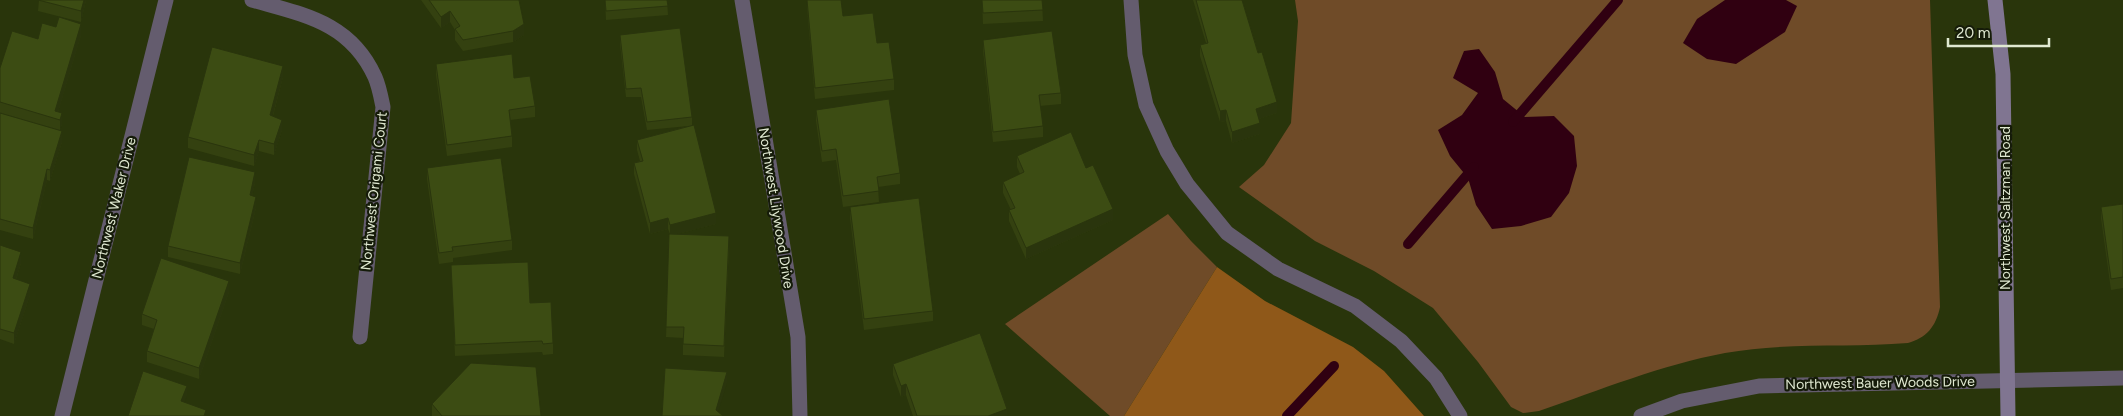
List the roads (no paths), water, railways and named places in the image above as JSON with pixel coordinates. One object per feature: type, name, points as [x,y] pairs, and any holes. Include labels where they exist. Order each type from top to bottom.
[{"type":"main road","name":"Northwest Saltzman Road","points":[[1995,0],[2004,74],[2006,380],[2008,416]]},
{"type":"street","name":"Northwest Waker Drive","points":[[62,416],[166,0]]},
{"type":"street","name":"Northwest Origami Court","points":[[252,0],[312,17],[339,31],[360,52],[376,78],[383,107],[360,337]]},
{"type":"street","name":"Northwest Lilywood Drive","points":[[742,0],[798,337],[800,416]]},
{"type":"street","points":[[1131,0],[1135,55],[1146,106],[1167,151],[1193,191],[1227,233],[1278,269],[1355,306],[1402,341],[1436,378],[1460,416]]},
{"type":"street","name":"Northwest Bauer Woods Drive","points":[[1642,416],[1682,401],[1759,386],[2123,378]]},
{"type":"waterway","points":[[1513,122],[1618,0]]},
{"type":"waterway","points":[[1408,244],[1474,167]]},
{"type":"waterway","points":[[1287,416],[1334,366]]}]
